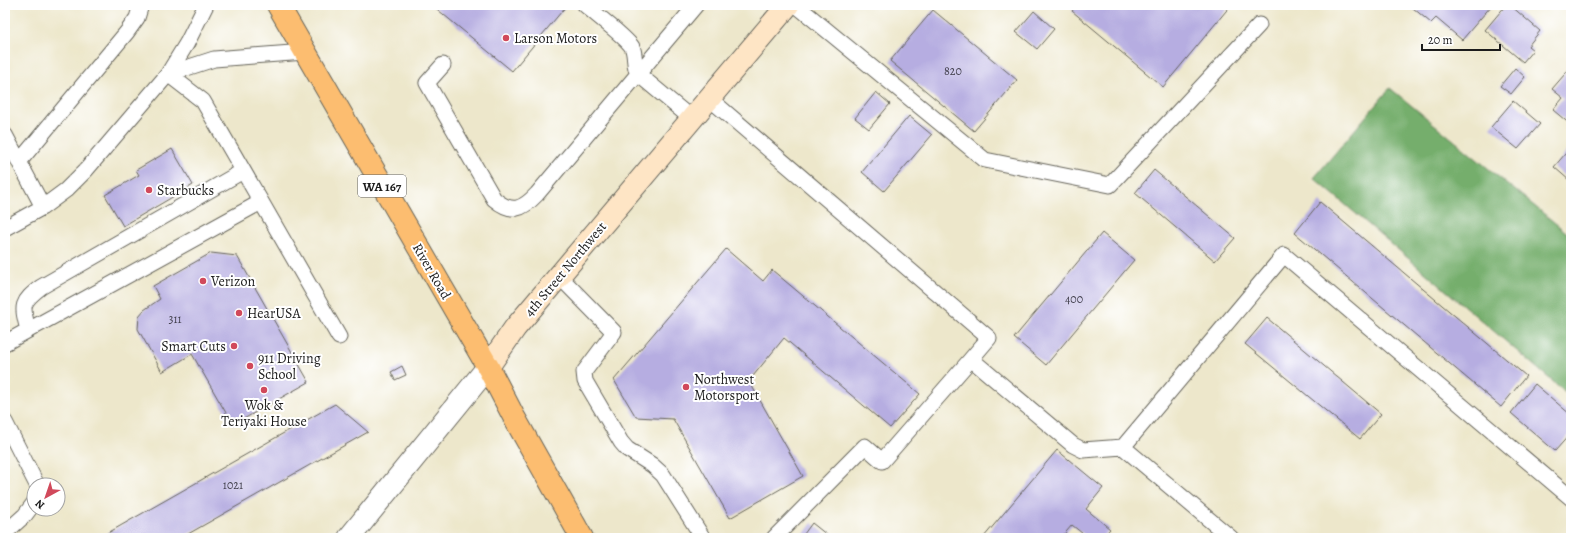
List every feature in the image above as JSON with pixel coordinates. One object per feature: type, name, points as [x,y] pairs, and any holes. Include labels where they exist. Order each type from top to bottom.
[{"type":"main road","name":"River Road","points":[[278,5],[488,367],[515,419],[582,538]]},
{"type":"main road","name":"4th Street Northwest","points":[[488,367],[515,328],[788,5]]},
{"type":"street","name":"4th Street Northwest","points":[[348,538],[488,367]]},
{"type":"lane","points":[[19,162],[127,32],[136,18],[141,5]]},
{"type":"lane","points":[[5,228],[43,207],[66,190],[86,170],[168,74],[187,43],[206,5]]},
{"type":"lane","points":[[585,5],[628,42],[633,52],[634,67],[638,74],[692,119]]},
{"type":"lane","points":[[442,64],[427,83],[491,194],[501,205],[514,209],[526,205],[534,197],[696,5]]},
{"type":"lane","points":[[796,5],[985,160],[1110,186],[1259,25]]},
{"type":"lane","points":[[168,74],[214,59],[305,52]]},
{"type":"lane","points":[[168,74],[203,101],[339,337]]},
{"type":"lane","points":[[710,99],[989,338],[882,461],[865,446],[774,538]]},
{"type":"lane","points":[[5,135],[43,207]]},
{"type":"lane","points":[[28,330],[23,310],[28,297],[41,287],[243,171]]},
{"type":"lane","points":[[5,343],[261,202]]},
{"type":"lane","points":[[1123,447],[1284,256],[1571,498]]},
{"type":"lane","points":[[559,276],[614,332],[584,372],[585,381],[621,442],[627,449],[652,465],[663,475],[703,538]]},
{"type":"lane","points":[[972,359],[1073,445],[1083,450],[1123,447],[1231,538]]},
{"type":"lane","points":[[5,422],[33,477]]},
{"type":"lane","points":[[5,533],[26,514]]},
{"type":"green space","points":[[1390,88],[1571,236],[1571,397],[1314,178]]},
{"type":"building","name":"Larson Motors","points":[[432,5],[567,5],[512,71]]},
{"type":"building","points":[[1077,5],[1231,5],[1163,87],[1072,11]]},
{"type":"building","points":[[1415,5],[1492,5],[1462,40],[1436,18],[1431,23],[1413,8]]},
{"type":"building","points":[[1506,5],[1510,5],[1540,31],[1528,46],[1533,50],[1523,62],[1485,30]]},
{"type":"building","points":[[933,10],[1017,80],[974,131],[890,61]]},
{"type":"building","points":[[1034,11],[1054,29],[1037,49],[1016,32]]},
{"type":"building","points":[[1571,67],[1571,125],[1553,110],[1563,98],[1552,89]]},
{"type":"building","points":[[1515,68],[1525,77],[1511,94],[1500,86]]},
{"type":"building","points":[[876,92],[890,104],[869,129],[855,118]]},
{"type":"building","points":[[1513,101],[1540,124],[1518,149],[1491,127]]},
{"type":"building","points":[[909,116],[932,135],[884,191],[862,172]]},
{"type":"building","points":[[1571,147],[1571,180],[1570,181],[1554,167]]},
{"type":"building","name":"Starbucks","points":[[172,149],[193,185],[123,226],[105,195],[139,175],[136,170]]},
{"type":"building","points":[[1154,170],[1235,238],[1215,261],[1135,193]]},
{"type":"building","points":[[1320,202],[1526,376],[1501,407],[1295,233]]},
{"type":"building","points":[[1102,233],[1134,260],[1046,365],[1014,338]]},
{"type":"building","name":"Northwest Motorsport","points":[[726,249],[763,281],[772,270],[920,394],[890,428],[784,338],[749,381],[803,476],[730,518],[673,419],[636,417],[614,380]]},
{"type":"building","points":[[211,253],[237,256],[309,382],[233,425],[192,354],[162,372],[138,329],[139,316],[144,310],[160,299],[153,286]]},
{"type":"building","points":[[1267,318],[1381,414],[1360,439],[1245,344]]},
{"type":"building","points":[[402,366],[406,375],[395,380],[391,372]]},
{"type":"building","points":[[1535,384],[1571,415],[1571,433],[1555,451],[1511,413]]},
{"type":"building","points":[[335,404],[368,432],[181,538],[99,538]]},
{"type":"building","points":[[1057,450],[1103,488],[1086,509],[1110,529],[1102,538],[1088,538],[1072,525],[1061,538],[983,538]]},
{"type":"building","points":[[812,523],[827,535],[824,538],[801,538]]},
{"type":"place","name":"Larson Motors","points":[[506,38]]},
{"type":"place","name":"Starbucks","points":[[149,190]]},
{"type":"place","name":"Verizon","points":[[203,281]]},
{"type":"place","name":"HearUSA","points":[[239,313]]},
{"type":"place","name":"Smart Cuts","points":[[234,346]]},
{"type":"place","name":"911 Driving School","points":[[250,366]]},
{"type":"place","name":"Northwest Motorsport","points":[[686,387]]},
{"type":"place","name":"Wok & Teriyaki House","points":[[264,390]]}]
